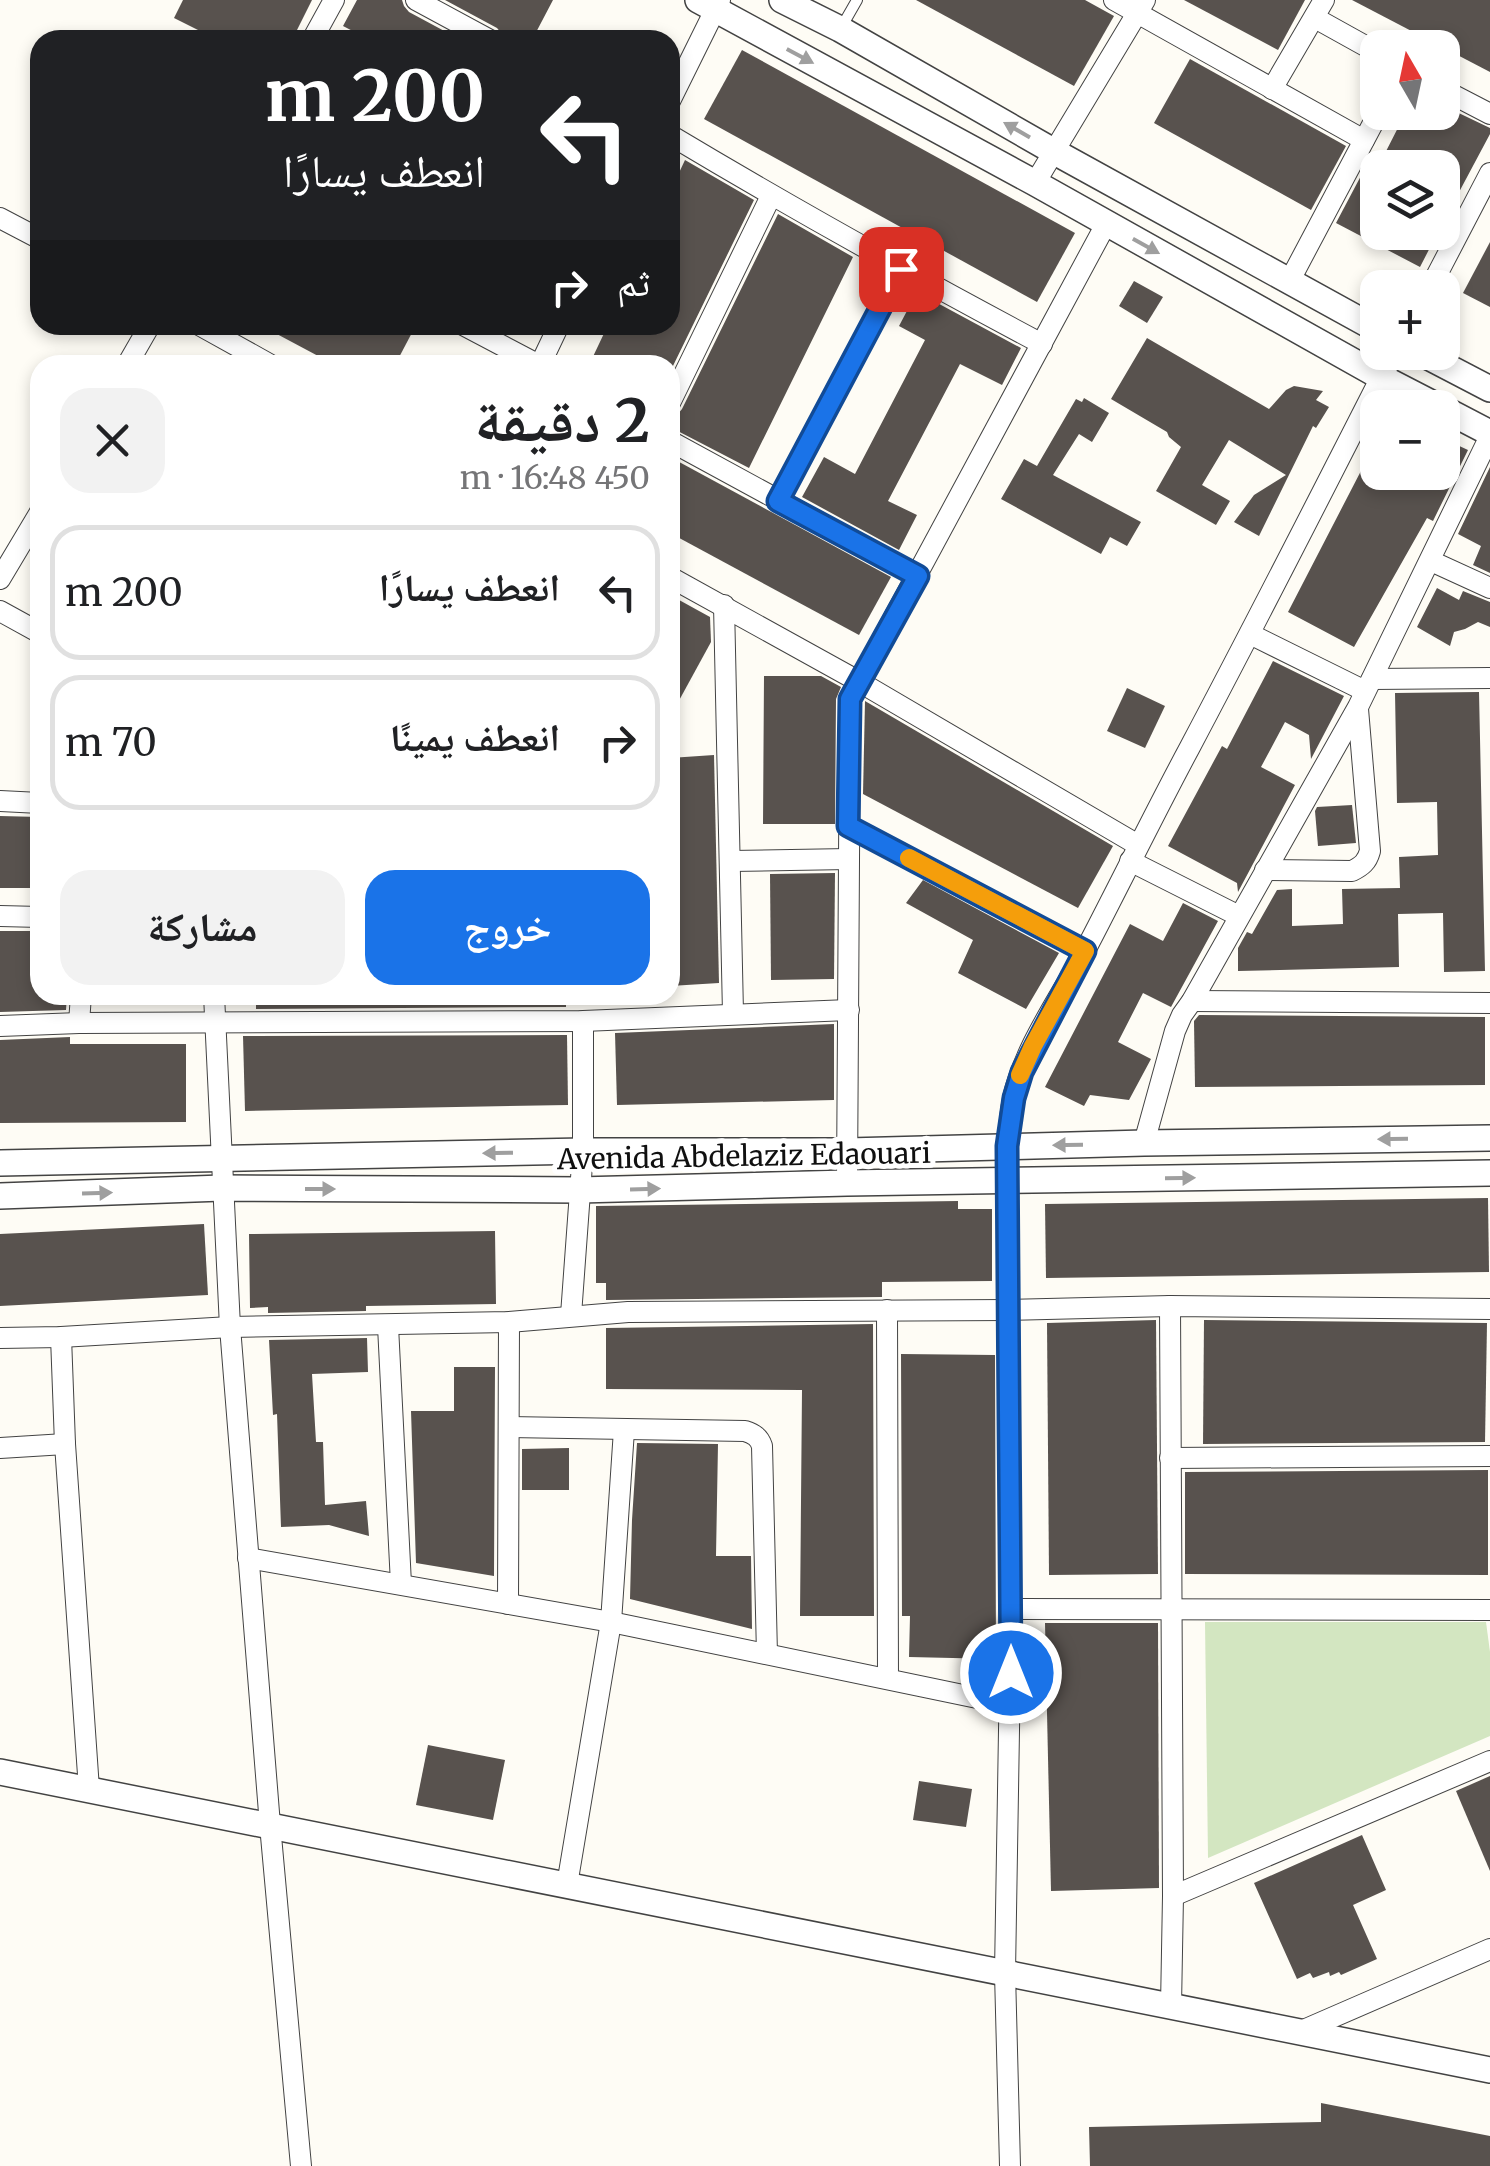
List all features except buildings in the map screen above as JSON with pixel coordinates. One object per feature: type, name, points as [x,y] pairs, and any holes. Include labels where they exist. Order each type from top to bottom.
[{"type":"street","points":[[318,30],[334,0]]},
{"type":"street","points":[[416,0],[472,30]]},
{"type":"street","points":[[782,0],[840,28],[1053,151],[1360,320]]},
{"type":"street","points":[[1114,0],[1142,6],[1272,89],[1364,140]]},
{"type":"street","points":[[680,77],[711,3],[1407,390]]},
{"type":"street","points":[[1034,183],[1142,6]]},
{"type":"street","points":[[1272,89],[1320,9],[1360,39]]},
{"type":"street","points":[[1460,98],[1490,114]]},
{"type":"street","points":[[1290,280],[1370,130]]},
{"type":"street","points":[[680,140],[771,196],[1042,344]]},
{"type":"street","points":[[1439,270],[1490,173]]},
{"type":"street","points":[[680,382],[771,196]]},
{"type":"street","points":[[0,218],[30,234]]},
{"type":"street","points":[[847,1183],[850,699],[1106,224]]},
{"type":"street","points":[[778,501],[901,269]]},
{"type":"street","points":[[217,335],[254,355]]},
{"type":"street","points":[[482,335],[520,355]]},
{"type":"street","points":[[1010,2166],[1005,1973],[1011,1705],[1007,1146],[1014,1098],[1022,1072],[1385,370]]},
{"type":"street","points":[[1454,370],[1490,389]]},
{"type":"street","points":[[1144,1143],[1182,1015],[1365,692],[1490,434],[1460,418]]},
{"type":"street","points":[[680,447],[918,576]]},
{"type":"street","points":[[0,580],[30,529]]},
{"type":"street","points":[[1431,560],[1490,588]]},
{"type":"street","points":[[680,583],[858,681],[1239,916]]},
{"type":"street","points":[[724,605],[733,1014]]},
{"type":"street","points":[[0,611],[30,628]]},
{"type":"street","points":[[1250,634],[1365,692],[1490,678]]},
{"type":"street","points":[[1265,870],[1352,871],[1367,860],[1370,851],[1365,692]]},
{"type":"street","points":[[0,801],[30,802]]},
{"type":"street","points":[[848,826],[1085,951]]},
{"type":"street","points":[[731,861],[849,860]]},
{"type":"street","points":[[0,916],[30,917]]},
{"type":"street","points":[[1192,1001],[1490,1002]]},
{"type":"street","points":[[80,1024],[81,1005]]},
{"type":"street","points":[[215,1005],[230,1327],[302,2166]]},
{"type":"street","points":[[0,1026],[584,1020],[849,1010]]},
{"type":"street","points":[[571,1315],[582,1151],[584,1020]]},
{"type":"street","name":"Avenida Abdelaziz Edaouari","points":[[0,1163],[1490,1138]]},
{"type":"street","name":"Avenida Abdelaziz Edaouari","points":[[0,1196],[222,1188],[579,1190],[1490,1172]]},
{"type":"street","points":[[1170,1306],[1170,2006]]},
{"type":"street","points":[[0,1338],[230,1327],[509,1322],[628,1312],[1170,1306],[1490,1309]]},
{"type":"street","points":[[887,1310],[888,1678]]},
{"type":"street","points":[[508,1604],[509,1322]]},
{"type":"street","points":[[388,1326],[400,1584]]},
{"type":"street","points":[[61,1337],[89,1790]]},
{"type":"street","points":[[509,1426],[745,1431],[760,1439],[767,1654]]},
{"type":"street","points":[[567,1885],[611,1622],[624,1430]]},
{"type":"street","points":[[0,1448],[65,1444]]},
{"type":"street","points":[[1170,1458],[1490,1456]]},
{"type":"street","points":[[248,1558],[611,1622],[1011,1705]]},
{"type":"street","points":[[1011,1609],[1490,1610]]},
{"type":"street","points":[[1173,1896],[1490,1761]]},
{"type":"street","points":[[0,1772],[1490,2070]]},
{"type":"street","points":[[1299,2032],[1490,1949]]},
{"type":"lane","points":[[840,28],[857,0]]},
{"type":"green space","points":[[1205,1622],[1486,1622],[1490,1736],[1208,1858]]},
{"type":"slow traffic","points":[[909,858],[1085,951],[1020,1075]]},
{"type":"route","points":[[901,269],[778,501],[918,576],[850,699],[848,826],[1085,951],[1022,1072],[1007,1146],[1011,1673]]}]
